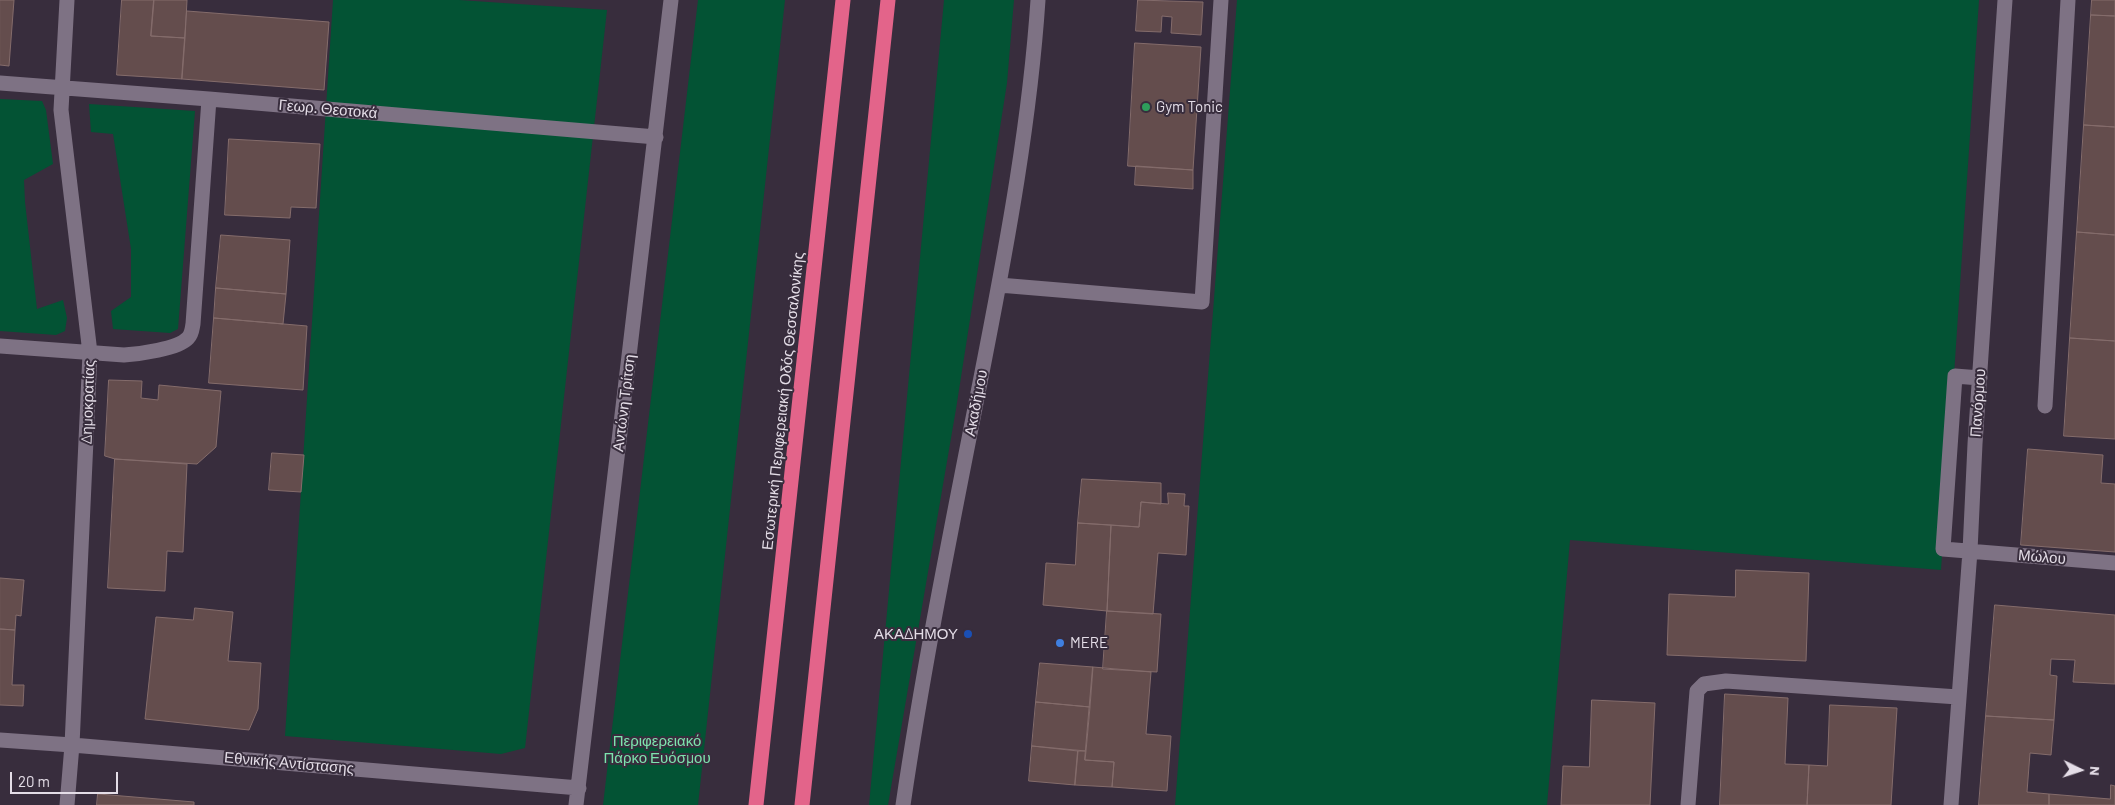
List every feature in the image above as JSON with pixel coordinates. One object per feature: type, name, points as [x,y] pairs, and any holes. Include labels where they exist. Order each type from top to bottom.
[{"type":"highway","name":"Εσωτερική Περιφερειακή Οδός Θεσσαλονίκης","points":[[756,805],[844,0]]},
{"type":"highway","points":[[802,805],[888,0]]},
{"type":"street","name":"Δημοκρατίας","points":[[67,0],[61,87],[63,140],[90,353],[72,744],[67,805]]},
{"type":"street","name":"Αντώνη Τρίτση","points":[[576,805],[671,0]]},
{"type":"street","name":"Ακαδήμου","points":[[903,805],[916,717],[999,285],[1016,186],[1038,0]]},
{"type":"street","points":[[999,285],[1202,302],[1220,0]]},
{"type":"street","name":"Πανόρμου","points":[[1951,805],[1970,551],[2005,0]]},
{"type":"street","points":[[2045,406],[2068,0]]},
{"type":"street","name":"Γεωρ. Θεοτοκά","points":[[0,83],[656,137]]},
{"type":"street","points":[[0,346],[136,355],[180,344],[187,339],[193,324],[209,99]]},
{"type":"street","name":"Μώλου","points":[[1980,378],[1955,376],[1942,549],[2115,563]]},
{"type":"street","points":[[1688,805],[1696,691],[1704,684],[1726,681],[1958,697]]},
{"type":"street","name":"Εθνικής Αντίστασης","points":[[0,740],[72,744],[578,788]]},
{"type":"green space","points":[[333,0],[459,0],[607,10],[525,748],[501,754],[285,736]]},
{"type":"green space","name":"Περιφερειακό Πάρκο Ευόσμου","points":[[698,0],[785,0],[698,805],[603,805]]},
{"type":"green space","points":[[944,0],[1014,0],[1007,83],[956,409],[888,805],[869,805]]},
{"type":"green space","points":[[1237,0],[1979,0],[1941,570],[1570,540],[1547,805],[1175,805]]},
{"type":"green space","points":[[0,99],[42,101],[46,110],[53,164],[24,180],[37,309],[63,300],[67,318],[65,331],[56,335],[0,331]]},
{"type":"green space","points":[[89,104],[195,111],[178,329],[170,333],[113,329],[111,311],[131,297],[131,249],[113,134],[91,132]]},
{"type":"building","points":[[0,0],[14,0],[9,66],[0,65]]},
{"type":"building","points":[[122,0],[154,0],[151,36],[185,38],[182,79],[117,75]]},
{"type":"building","points":[[154,0],[187,0],[185,38],[151,36]]},
{"type":"building","points":[[1138,0],[1203,2],[1201,35],[1171,33],[1172,17],[1162,16],[1161,32],[1136,31]]},
{"type":"building","points":[[2092,0],[2115,0],[2115,16],[2091,15]]},
{"type":"building","points":[[187,11],[329,22],[324,90],[182,79]]},
{"type":"building","points":[[2091,15],[2115,16],[2115,127],[2084,125]]},
{"type":"building","points":[[1135,43],[1201,47],[1193,170],[1128,166]]},
{"type":"building","points":[[2084,125],[2115,127],[2115,235],[2077,232]]},
{"type":"building","points":[[229,139],[320,144],[316,208],[291,207],[290,218],[225,215]]},
{"type":"building","points":[[1136,166],[1193,170],[1193,189],[1135,185]]},
{"type":"building","points":[[2077,232],[2115,235],[2115,341],[2070,338]]},
{"type":"building","points":[[221,235],[290,240],[286,294],[216,288]]},
{"type":"building","points":[[216,288],[286,294],[283,324],[214,318]]},
{"type":"building","points":[[214,318],[307,326],[303,390],[209,383]]},
{"type":"building","points":[[2070,338],[2115,341],[2115,439],[2064,436]]},
{"type":"building","points":[[109,380],[142,381],[141,398],[158,400],[159,385],[221,391],[216,447],[197,464],[115,459],[105,456]]},
{"type":"building","points":[[2028,449],[2103,455],[2101,483],[2115,484],[2115,552],[2021,545]]},
{"type":"building","points":[[272,453],[304,455],[301,492],[269,490]]},
{"type":"building","points":[[115,459],[187,464],[183,552],[167,551],[165,591],[108,588]]},
{"type":"building","points":[[1082,479],[1161,483],[1161,504],[1141,502],[1139,527],[1078,523]]},
{"type":"building","points":[[1168,493],[1185,494],[1184,506],[1189,506],[1186,555],[1158,553],[1153,614],[1107,611],[1111,525],[1139,527],[1141,502],[1168,504]]},
{"type":"building","points":[[1078,523],[1111,525],[1107,611],[1043,605],[1046,563],[1075,565]]},
{"type":"building","points":[[1736,570],[1809,573],[1806,661],[1667,655],[1669,594],[1735,597]]},
{"type":"building","points":[[0,578],[24,580],[21,616],[16,615],[15,630],[0,629]]},
{"type":"building","points":[[1995,605],[2115,615],[2115,684],[2073,682],[2075,660],[2051,659],[2050,675],[2057,676],[2054,720],[1986,716]]},
{"type":"building","points":[[195,608],[233,612],[228,661],[261,663],[258,709],[249,730],[145,719],[156,617],[193,620]]},
{"type":"building","points":[[1107,611],[1161,614],[1157,672],[1103,669]]},
{"type":"building","points":[[0,629],[15,630],[12,685],[24,685],[23,706],[0,705]]},
{"type":"building","points":[[1040,663],[1093,667],[1090,707],[1036,702]]},
{"type":"building","points":[[1093,667],[1151,672],[1146,734],[1171,736],[1167,791],[1112,787],[1114,762],[1085,760]]},
{"type":"building","points":[[1725,694],[1788,698],[1785,764],[1809,765],[1807,805],[1720,805]]},
{"type":"building","points":[[1592,700],[1655,703],[1650,805],[1561,805],[1563,766],[1589,767]]},
{"type":"building","points":[[1036,702],[1090,707],[1086,751],[1032,746]]},
{"type":"building","points":[[1830,705],[1897,708],[1891,805],[1807,805],[1809,765],[1827,766]]},
{"type":"building","points":[[1986,716],[2054,720],[2051,755],[2030,753],[2027,792],[2049,794],[2049,805],[1979,805]]},
{"type":"building","points":[[1032,746],[1078,751],[1075,785],[1029,781]]},
{"type":"building","points":[[1078,751],[1086,751],[1085,760],[1114,762],[1112,787],[1075,785]]},
{"type":"building","points":[[2111,785],[2115,786],[2115,805],[2049,805],[2049,794],[2110,799]]},
{"type":"building","points":[[98,794],[194,802],[194,805],[97,805]]},
{"type":"place","name":"Gym Tonic","points":[[1146,107]]},
{"type":"place","name":"ΑΚΑΔΗΜΟΥ","points":[[968,634]]},
{"type":"place","name":"MERE","points":[[1060,643]]}]
